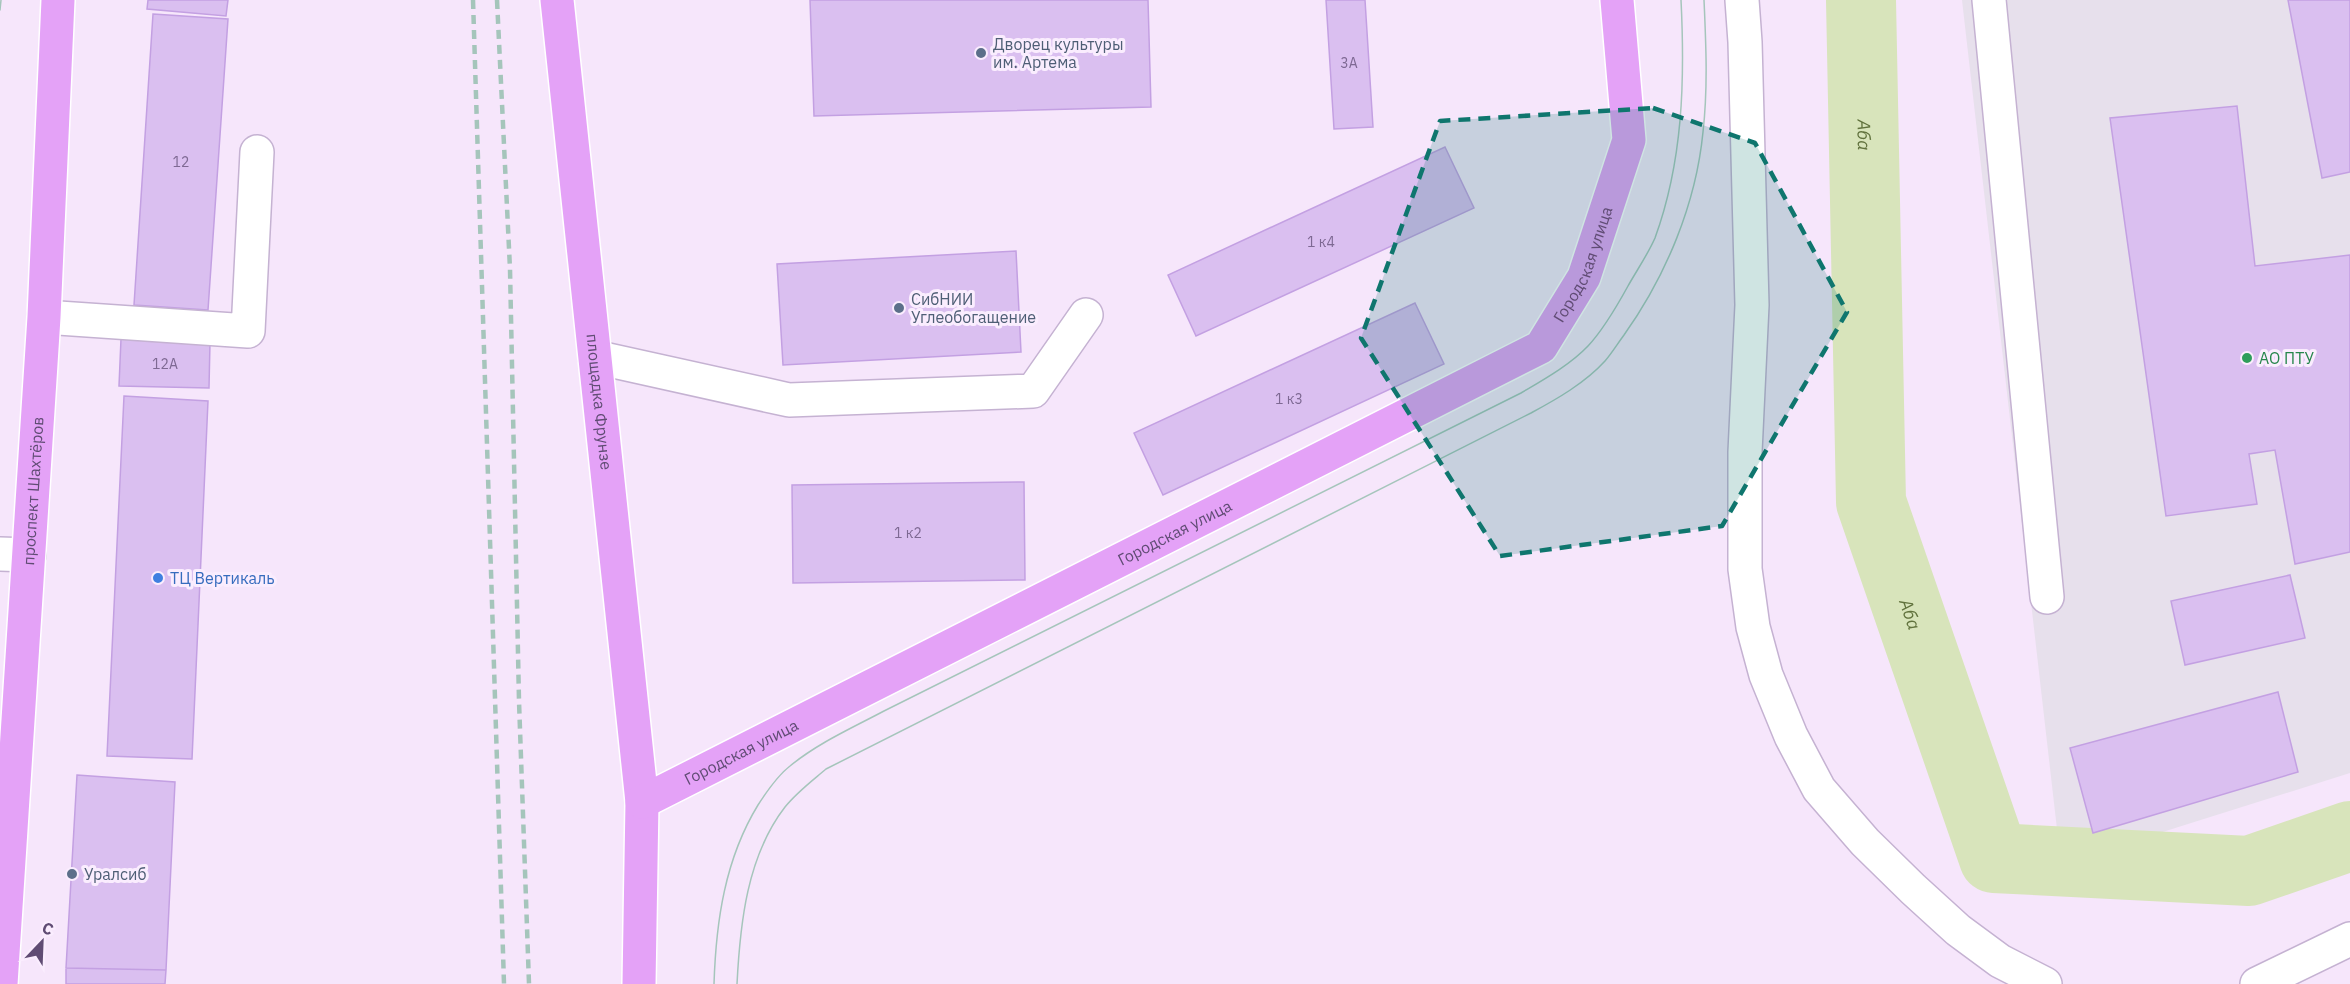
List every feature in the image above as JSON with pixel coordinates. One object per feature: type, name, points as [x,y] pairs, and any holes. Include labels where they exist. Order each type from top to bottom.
[{"type":"main road","name":"проспект Шахтёров","points":[[2,984],[14,554],[44,317],[58,0]]},
{"type":"main road","name":"площадка Фрунзе","points":[[557,0],[642,802]]},
{"type":"main road","name":"Городская улица","points":[[642,802],[1541,347],[1584,277],[1629,140],[1617,0]]},
{"type":"main road","points":[[639,984],[642,802]]},
{"type":"street","points":[[1742,0],[1752,305],[1745,452],[1745,569],[1753,627],[1766,675],[1791,736],[1819,789],[1865,842],[1913,890],[1958,930],[2000,961],[2045,984]]},
{"type":"street","points":[[1989,0],[2048,597]]},
{"type":"street","points":[[44,317],[248,331],[257,152]]},
{"type":"street","points":[[595,357],[789,400],[1033,390],[1086,315]]},
{"type":"street","points":[[2257,984],[2350,939]]},
{"type":"highlighted area","points":[[1653,108],[1755,143],[1847,312],[1722,526],[1500,556],[1361,338],[1440,121]]},
{"type":"shaded area","points":[[1962,0],[2350,0],[2350,773],[2061,864]]},
{"type":"building","points":[[148,0],[228,0],[226,16],[147,9]]},
{"type":"building","name":"Дворец культуры им. Артема","points":[[810,0],[1148,0],[1151,107],[814,116]]},
{"type":"building","points":[[1326,0],[1365,0],[1373,127],[1334,129]]},
{"type":"building","points":[[2288,0],[2350,0],[2350,172],[2322,178]]},
{"type":"building","points":[[153,14],[228,19],[208,310],[134,305]]},
{"type":"building","name":"АО ПТУ","points":[[2237,106],[2255,266],[2350,255],[2350,552],[2295,564],[2275,450],[2249,454],[2257,504],[2166,516],[2110,118]]},
{"type":"building","points":[[1445,147],[1474,208],[1196,336],[1168,275]]},
{"type":"building","name":"СибНИИ Углеобогащение","points":[[1016,251],[1021,352],[783,365],[777,264]]},
{"type":"building","points":[[1415,303],[1444,364],[1163,495],[1134,433]]},
{"type":"building","points":[[121,339],[210,342],[209,388],[119,386]]},
{"type":"building","name":"ТЦ Вертикаль","points":[[124,396],[208,401],[192,759],[107,756]]},
{"type":"building","points":[[1024,482],[1025,580],[793,583],[792,485]]},
{"type":"building","points":[[2290,575],[2305,638],[2185,665],[2171,601]]},
{"type":"building","points":[[2278,692],[2298,772],[2093,833],[2070,748]]},
{"type":"building","points":[[77,775],[175,782],[166,970],[66,968]]},
{"type":"building","points":[[66,968],[166,970],[165,984],[66,984]]},
{"type":"waterway","name":"Аба","points":[[1861,0],[1871,502],[1994,858],[2249,871],[2350,836]]},
{"type":"tram line","points":[[0,10],[1,0]]},
{"type":"tram line","points":[[714,984],[720,914],[737,847],[758,805],[781,774],[790,766],[812,750],[884,711],[1521,393],[1565,366],[1588,346],[1610,317],[1646,256],[1655,238],[1664,209],[1677,150],[1680,120],[1683,61],[1681,0]]},
{"type":"tram line","points":[[737,984],[743,915],[762,847],[785,807],[826,769],[1531,413],[1580,383],[1605,361],[1639,312],[1666,264],[1694,186],[1706,99],[1704,0]]},
{"type":"railway","points":[[473,0],[504,984]]},
{"type":"railway","points":[[497,0],[510,269],[519,701],[529,984]]},
{"type":"place","name":"Дворец культуры им. Артема","points":[[981,53]]},
{"type":"place","name":"СибНИИ Углеобогащение","points":[[899,308]]},
{"type":"place","name":"АО ПТУ","points":[[2247,358]]},
{"type":"place","name":"ТЦ Вертикаль","points":[[158,578]]},
{"type":"place","name":"Уралсиб","points":[[72,874]]}]
